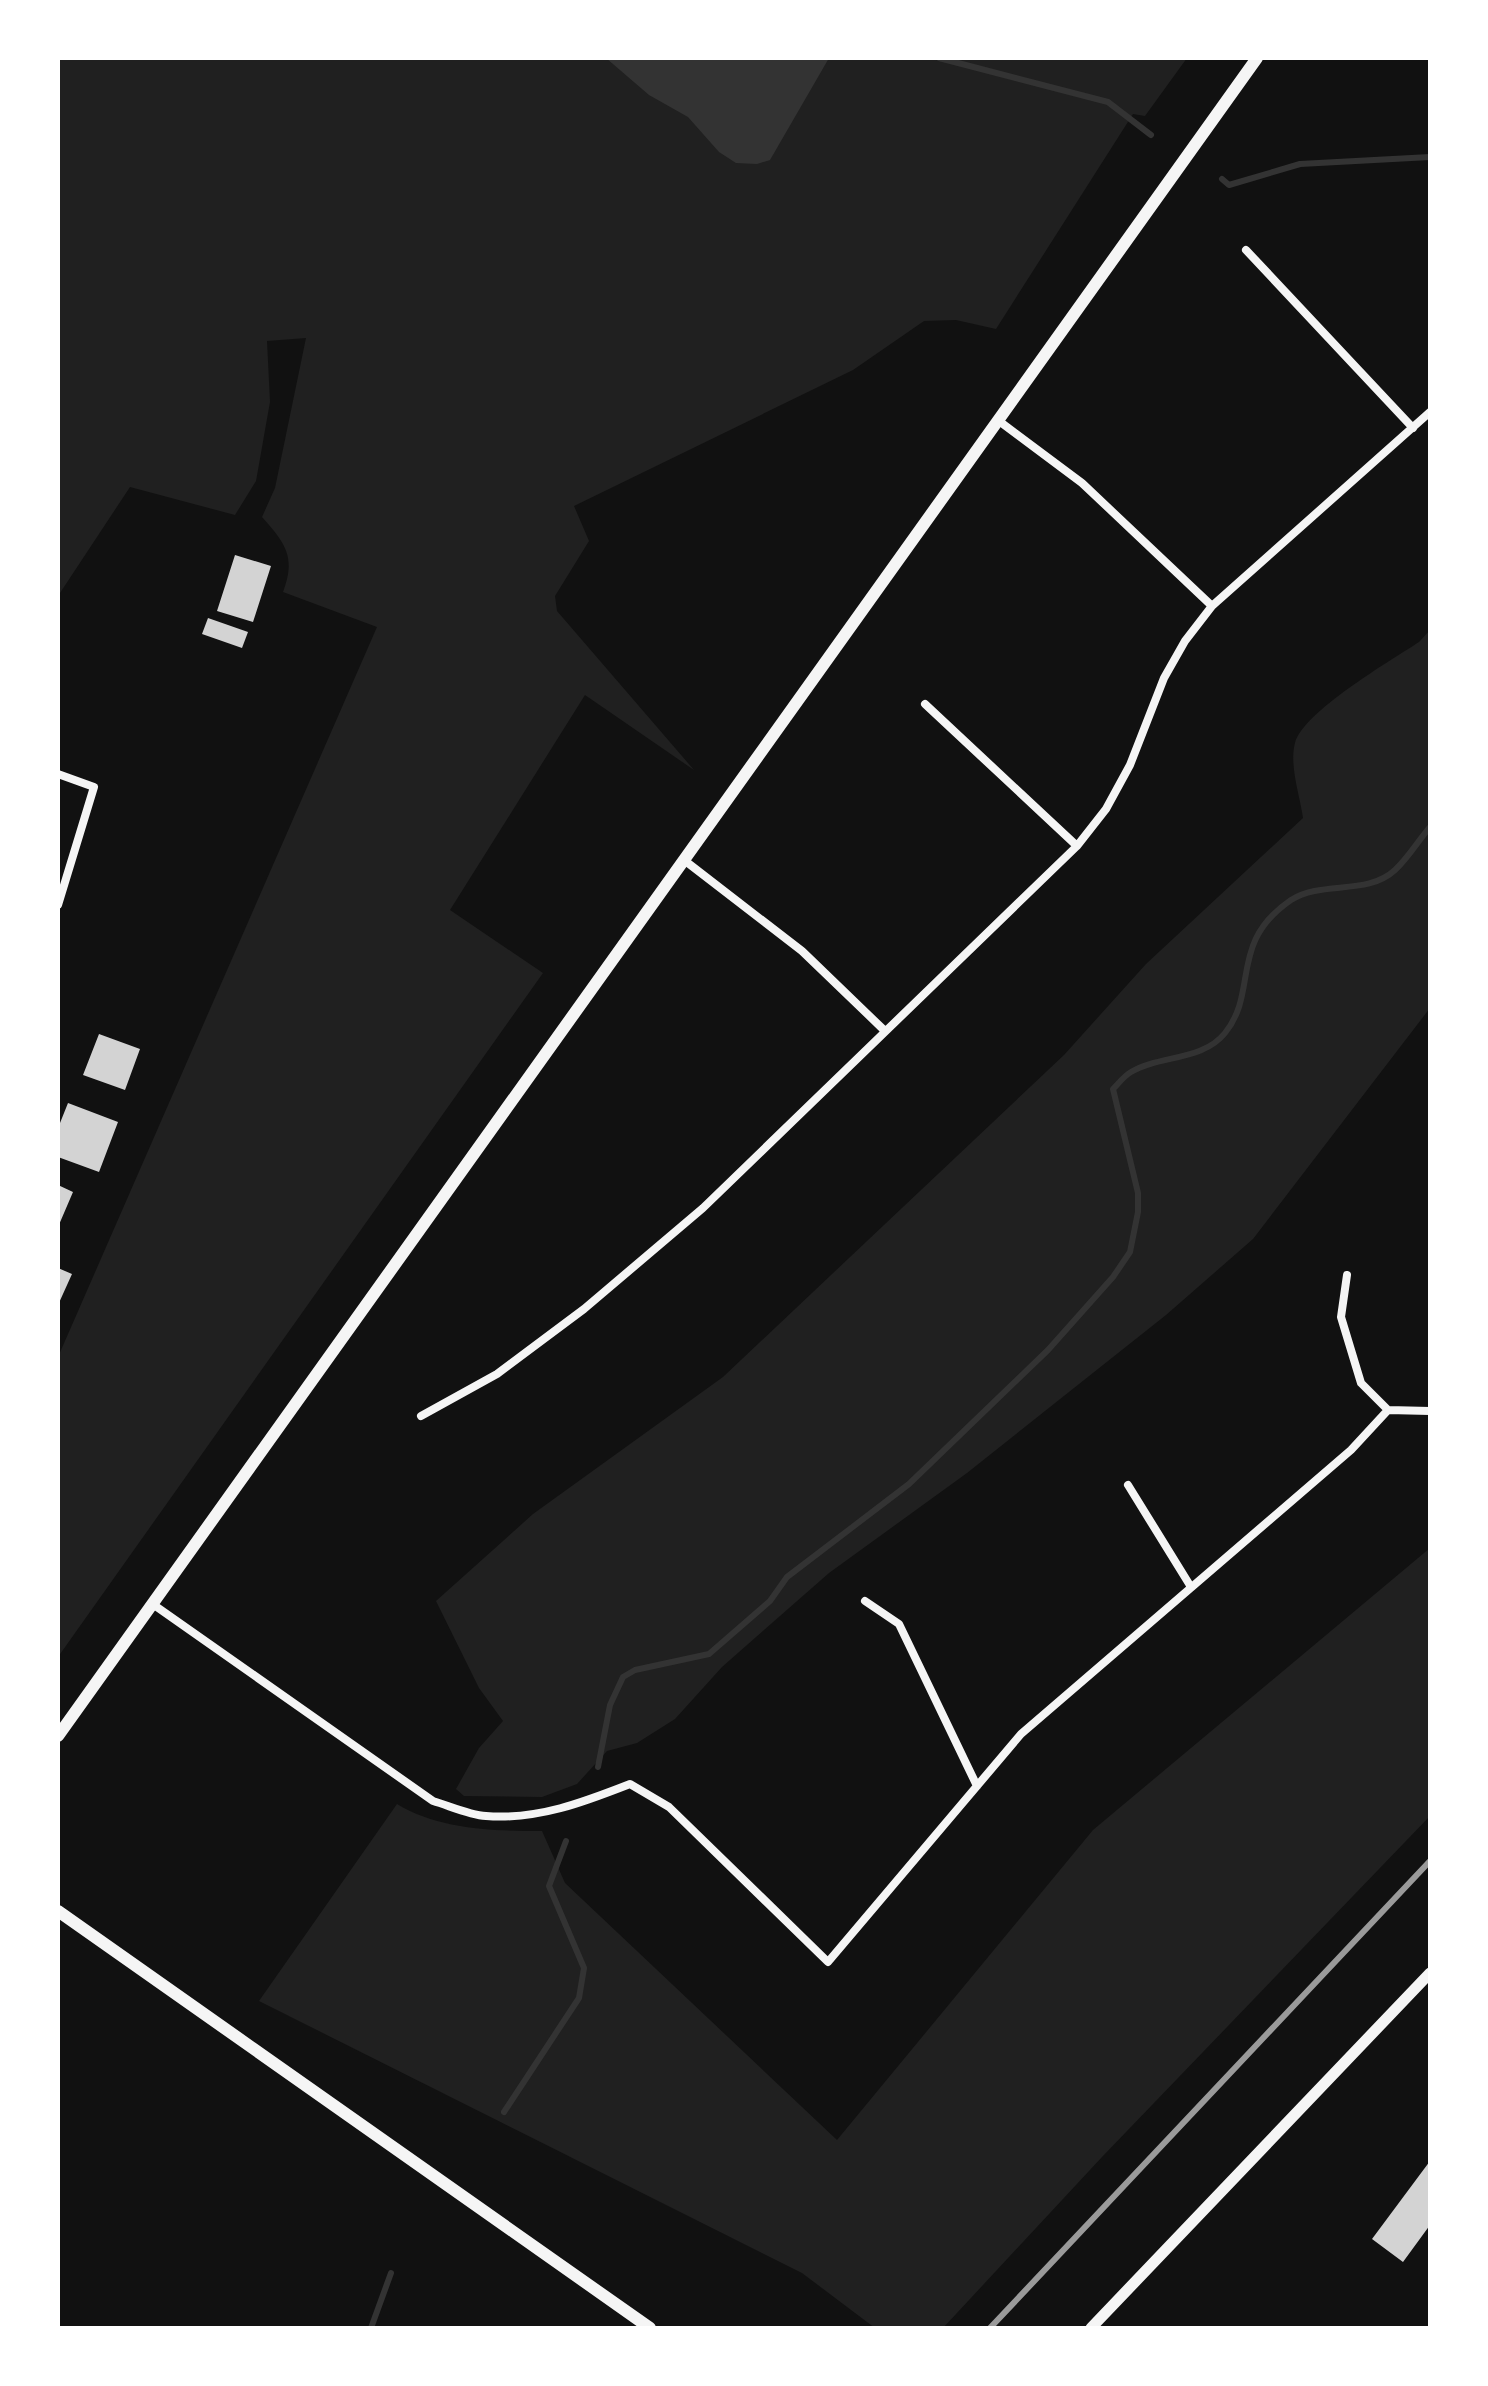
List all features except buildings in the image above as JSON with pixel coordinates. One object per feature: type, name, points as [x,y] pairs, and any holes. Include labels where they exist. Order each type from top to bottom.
[{"type":"main road","points":[[58,1736],[1257,58]]},
{"type":"main road","points":[[58,1911],[650,2328]]},
{"type":"street","points":[[1246,250],[1413,428]]},
{"type":"street","points":[[421,1416],[497,1374],[584,1309],[703,1208],[1077,846],[1106,809],[1130,765],[1164,678],[1185,641],[1212,606],[1430,412]]},
{"type":"street","points":[[999,421],[1082,483],[1212,606]]},
{"type":"street","points":[[925,704],[1077,846]]},
{"type":"street","points":[[58,774],[94,787],[58,905]]},
{"type":"street","points":[[684,860],[802,951],[885,1031]]},
{"type":"street","points":[[1347,1275],[1341,1317],[1361,1383],[1388,1410],[1430,1411]]},
{"type":"street","points":[[154,1605],[433,1801],[483,1816],[525,1816],[572,1806],[630,1784],[669,1807],[828,1962],[1021,1734],[1351,1450],[1388,1410]]},
{"type":"street","points":[[1128,1485],[1191,1587]]},
{"type":"street","points":[[865,1601],[899,1624],[977,1786]]},
{"type":"street","points":[[1091,2328],[1430,1973]]},
{"type":"shaded area","points":[[58,58],[1187,58],[1145,116],[1133,114],[996,329],[956,320],[924,321],[853,370],[574,506],[589,541],[555,596],[557,611],[694,770],[585,695],[450,910],[543,973],[58,1657],[58,1357],[377,627],[283,592],[289,569],[286,552],[283,543],[262,517],[275,488],[306,338],[267,341],[270,402],[256,481],[235,515],[130,487],[58,596]]},
{"type":"shaded area","points":[[606,58],[829,58],[770,160],[757,164],[736,163],[719,152],[688,117],[649,95]]},
{"type":"shaded area","points":[[1430,630],[1430,1008],[1253,1239],[1166,1315],[967,1473],[829,1573],[722,1667],[675,1719],[637,1743],[607,1751],[577,1784],[542,1797],[464,1796],[456,1789],[479,1748],[503,1721],[479,1688],[436,1601],[533,1514],[723,1377],[1064,1055],[1146,964],[1303,818],[1293,761],[1295,743],[1301,731],[1330,702],[1419,642]]},
{"type":"shaded area","points":[[1430,1548],[1430,1816],[1102,2157],[943,2328],[875,2328],[802,2273],[259,2001],[397,1804],[449,1824],[542,1831],[565,1883],[837,2140],[1093,1830]]},
{"type":"waterway","points":[[939,58],[1108,102],[1151,135]]},
{"type":"waterway","points":[[1222,179],[1229,185],[1300,164],[1430,157]]},
{"type":"waterway","points":[[598,1767],[610,1705],[623,1677],[635,1670],[709,1654],[770,1601],[787,1577],[909,1484],[1048,1350],[1113,1277],[1130,1252],[1138,1212],[1138,1193],[1113,1089],[1131,1072],[1205,1049],[1225,1033],[1241,1001],[1251,950],[1271,916],[1303,894],[1358,886],[1384,878],[1400,865],[1430,827]]},
{"type":"waterway","points":[[504,2112],[579,1998],[584,1968],[549,1886],[566,1841]]},
{"type":"waterway","points":[[371,2328],[391,2273]]},
{"type":"railway","points":[[990,2328],[1430,1861]]}]
